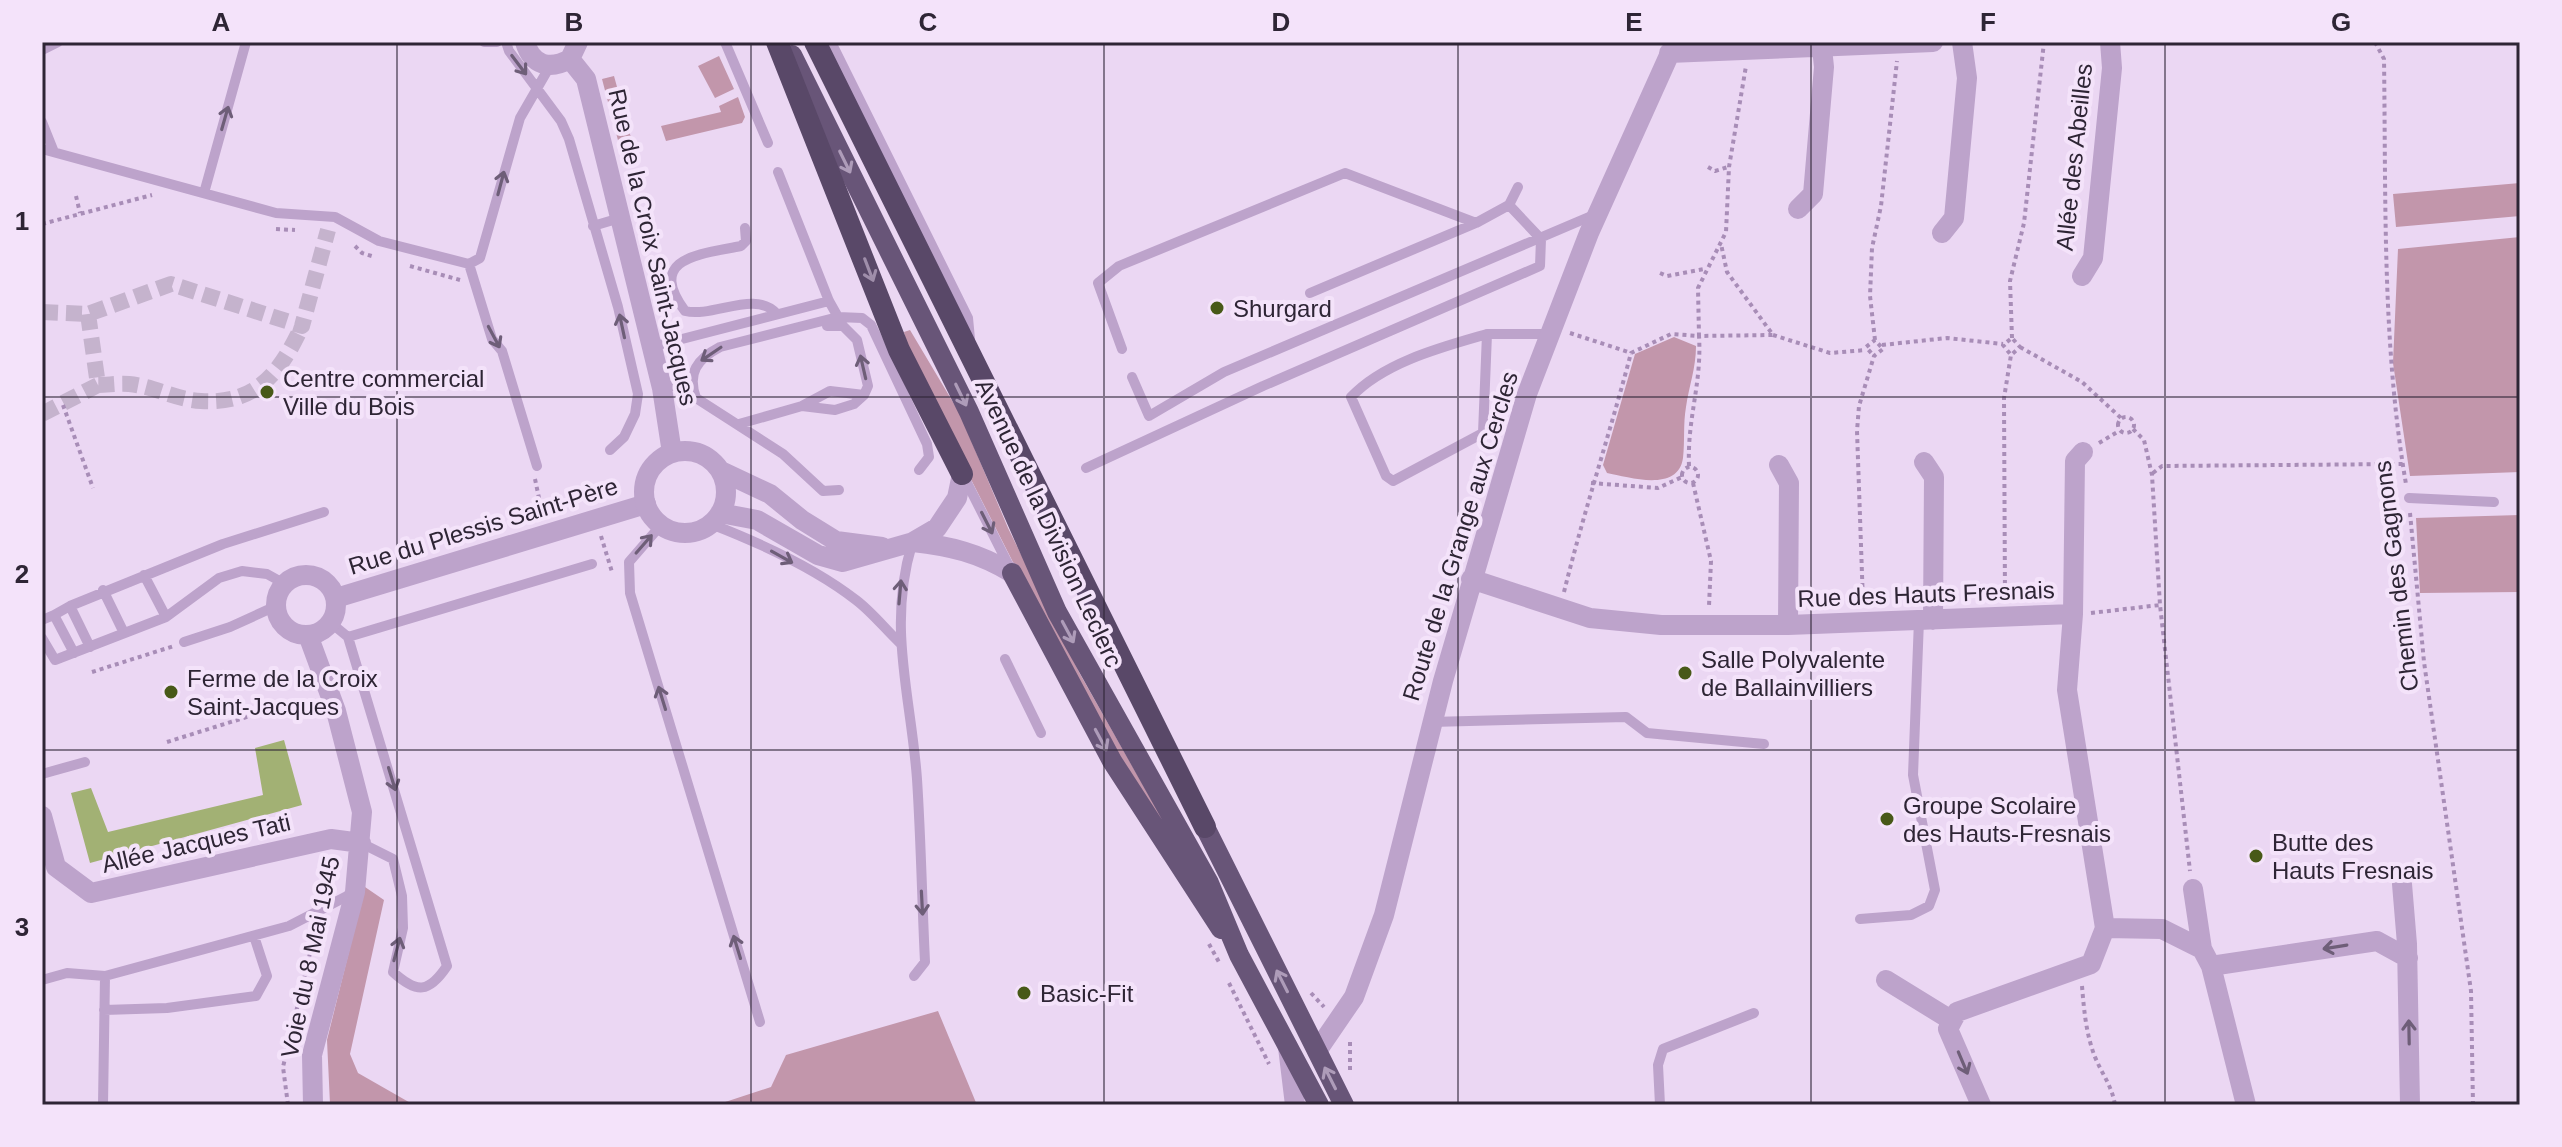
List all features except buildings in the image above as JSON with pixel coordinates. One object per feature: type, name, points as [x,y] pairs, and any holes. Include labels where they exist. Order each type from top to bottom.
[{"type":"highway","points":[[777,42],[899,350],[962,474]]},
{"type":"highway","name":"Avenue de la Division Leclerc","points":[[815,42],[1205,827]]},
{"type":"main road","name":"Avenue de la Division Leclerc","points":[[785,42],[969,412],[1057,612],[1211,886],[1239,955],[1319,1105]]},
{"type":"main road","points":[[1012,573],[1112,761],[1194,893],[1239,955]]},
{"type":"main road","name":"Avenue de la Division Leclerc","points":[[1205,827],[1344,1105]]},
{"type":"street","points":[[525,42],[529,54],[538,63],[550,66],[574,50]]},
{"type":"street","points":[[1672,48],[1748,52],[1933,42]]},
{"type":"street","points":[[1942,233],[1954,218],[1967,78],[1962,42]]},
{"type":"street","name":"Allée des Abeilles","points":[[2082,276],[2093,258],[2112,68],[2110,42]]},
{"type":"street","name":"Route de la Grange aux Cercles","points":[[1317,1051],[1354,997],[1384,915],[1431,722],[1527,394],[1598,214],[1672,48]]},
{"type":"street","points":[[1798,209],[1813,194],[1824,67],[1822,48]]},
{"type":"street","name":"Rue de la Croix Saint-Jacques","points":[[574,50],[586,79],[662,388],[672,453]]},
{"type":"street","points":[[890,548],[836,541],[802,520],[770,494],[721,471],[705,456],[683,451],[672,453],[649,474],[646,504],[661,525],[686,533],[716,519],[757,520],[831,560],[843,562],[913,542],[937,528],[949,514],[962,474]]},
{"type":"street","points":[[2073,614],[2075,461],[2083,452]]},
{"type":"street","points":[[1924,462],[1934,477],[1926,620]]},
{"type":"street","points":[[1779,465],[1789,483],[1788,625]]},
{"type":"street","points":[[716,519],[726,493],[721,471]]},
{"type":"street","name":"Rue du Plessis Saint-Père","points":[[336,598],[646,504]]},
{"type":"street","points":[[913,542],[954,547],[984,556],[1012,573]]},
{"type":"street","points":[[297,576],[317,576],[332,588],[336,598],[331,623],[308,635],[289,631],[277,615],[276,606],[285,584],[297,576]]},
{"type":"street","name":"Rue des Hauts Fresnais","points":[[1471,579],[1590,618],[1661,625],[1788,625],[2073,614],[2067,690],[2105,928]]},
{"type":"street","name":"Voie du 8 Mai 1945","points":[[308,635],[336,711],[362,812],[355,892],[312,1055],[313,1105]]},
{"type":"street","name":"Allée Jacques Tati","points":[[42,816],[56,867],[91,893],[331,839],[361,843]]},
{"type":"street","points":[[2402,884],[2408,958],[2410,1105]]},
{"type":"street","points":[[2193,889],[2207,958],[2246,1105]]},
{"type":"street","points":[[1981,1105],[1948,1029],[1951,1020],[1957,1012],[2091,964],[2105,928],[2162,929],[2207,958],[2377,941],[2408,958]]},
{"type":"street","points":[[1886,980],[1951,1020]]},
{"type":"street","points":[[1288,1043],[1295,1105]]},
{"type":"lane","points":[[42,50],[58,42]]},
{"type":"lane","points":[[204,193],[246,42]]},
{"type":"lane","points":[[484,42],[497,42]]},
{"type":"lane","points":[[506,42],[561,121],[569,139],[618,307],[638,394],[635,414],[624,437],[610,450]]},
{"type":"lane","points":[[725,42],[768,143]]},
{"type":"lane","points":[[831,42],[968,318],[971,353]]},
{"type":"lane","points":[[42,149],[284,215],[335,217],[379,241],[469,264],[480,258],[520,118],[550,66]]},
{"type":"lane","points":[[42,122],[54,152]]},
{"type":"lane","points":[[778,172],[838,317]]},
{"type":"lane","points":[[1122,349],[1098,283],[1119,266],[1345,173],[1476,223]]},
{"type":"lane","points":[[1310,293],[1476,223],[1509,205],[1518,187]]},
{"type":"lane","points":[[1086,468],[1263,386],[1540,266],[1541,239],[1509,205]]},
{"type":"lane","points":[[1132,377],[1149,416],[1224,372],[1598,214]]},
{"type":"lane","points":[[593,226],[620,218]]},
{"type":"lane","points":[[745,228],[746,241],[741,246],[684,258],[672,272],[671,281],[685,311],[704,313],[755,303],[777,314]]},
{"type":"lane","points":[[469,264],[492,339],[502,351],[536,470]]},
{"type":"lane","points":[[651,347],[829,301]]},
{"type":"lane","points":[[839,490],[823,491],[783,454],[696,398],[690,382],[692,373],[707,353],[838,317],[862,318],[871,325],[927,444],[929,457],[919,470]]},
{"type":"lane","points":[[738,342],[760,344],[834,324],[843,326],[857,340],[868,386],[864,395],[854,404],[835,410],[802,406]]},
{"type":"lane","points":[[1487,334],[1483,433],[1393,481],[1386,476],[1351,397],[1364,383],[1437,348],[1487,334],[1552,331]]},
{"type":"lane","points":[[662,388],[690,382]]},
{"type":"lane","points":[[739,424],[802,406],[830,391],[864,395]]},
{"type":"lane","points":[[962,474],[1012,573]]},
{"type":"lane","points":[[2409,498],[2494,502]]},
{"type":"lane","points":[[42,620],[103,590],[223,544],[324,512]]},
{"type":"lane","points":[[716,519],[858,601],[901,644]]},
{"type":"lane","points":[[661,525],[629,562],[630,593],[760,1022]]},
{"type":"lane","points":[[913,542],[901,580],[901,644],[917,779],[925,962],[914,976]]},
{"type":"lane","points":[[348,637],[592,564]]},
{"type":"lane","points":[[42,638],[55,660],[166,617],[219,578],[242,571],[267,574],[285,584]]},
{"type":"lane","points":[[144,575],[166,617]]},
{"type":"lane","points":[[103,590],[124,633]]},
{"type":"lane","points":[[70,606],[90,647]]},
{"type":"lane","points":[[184,642],[230,627],[276,606]]},
{"type":"lane","points":[[54,615],[74,653]]},
{"type":"lane","points":[[1860,919],[1911,915],[1929,906],[1935,890],[1913,775],[1926,620]]},
{"type":"lane","points":[[331,623],[348,637],[447,966],[437,981],[423,988],[409,987],[393,972],[403,928],[402,896],[393,859],[361,843]]},
{"type":"lane","points":[[1005,659],[1041,733]]},
{"type":"lane","points":[[1431,722],[1626,717],[1647,733],[1764,744]]},
{"type":"lane","points":[[42,774],[85,762]]},
{"type":"lane","points":[[42,980],[67,973],[105,976],[254,936],[289,926],[355,892]]},
{"type":"lane","points":[[104,1010],[167,1008],[256,996],[267,976],[254,936]]},
{"type":"lane","points":[[103,1105],[105,976]]},
{"type":"lane","points":[[1660,1105],[1658,1065],[1663,1049],[1754,1013]]},
{"type":"path","points":[[2044,42],[2024,223],[2010,281],[2012,338],[2020,347],[2082,382],[2121,418],[2132,420],[2133,429],[2144,440],[2152,475],[2160,605],[2193,889]]},
{"type":"path","name":"Chemin des Gagnons","points":[[2375,42],[2384,59],[2387,250],[2396,425],[2409,498],[2424,662],[2471,991],[2473,1105]]},
{"type":"path","points":[[1899,44],[1881,206],[1872,248],[1870,296],[1875,340],[1882,345],[1947,338],[1992,340],[2004,344]]},
{"type":"path","points":[[1689,466],[1687,431],[1702,372],[1698,288],[1726,232],[1729,167],[1748,52]]},
{"type":"path","points":[[1708,167],[1715,171],[1729,167]]},
{"type":"path","points":[[42,224],[151,195],[159,197]]},
{"type":"path","points":[[76,196],[80,213]]},
{"type":"path","points":[[269,227],[287,232],[302,228]]},
{"type":"path","points":[[349,239],[362,253],[387,260]]},
{"type":"path","points":[[1721,244],[1727,272],[1773,335]]},
{"type":"path","points":[[399,263],[464,281]]},
{"type":"path","points":[[1660,273],[1667,276],[1705,269]]},
{"type":"path","points":[[1552,331],[1631,353],[1671,334],[1773,335],[1830,353],[1866,350],[1874,356],[1880,355],[1882,345]]},
{"type":"path","points":[[2004,344],[2012,338]]},
{"type":"path","points":[[1866,350],[1867,344],[1875,340]]},
{"type":"path","points":[[2004,344],[2005,351],[2011,355]]},
{"type":"path","points":[[2005,618],[2004,398],[2011,355],[2020,347]]},
{"type":"path","points":[[1560,609],[1591,483],[1609,435],[1631,353]]},
{"type":"path","points":[[1863,621],[1857,431],[1859,406],[1874,356]]},
{"type":"path","points":[[63,405],[93,488]]},
{"type":"path","points":[[2121,418],[2118,427],[2122,432],[2133,429]]},
{"type":"path","points":[[2152,475],[2155,468],[2162,466],[2403,464]]},
{"type":"path","points":[[1689,466],[1682,471],[1682,477],[1687,483],[1693,483]]},
{"type":"path","points":[[1689,466],[1698,472],[1693,483],[1711,561],[1709,625]]},
{"type":"path","points":[[536,470],[541,505]]},
{"type":"path","points":[[1591,483],[1658,488],[1682,477]]},
{"type":"path","points":[[2073,614],[2160,605]]},
{"type":"path","points":[[92,672],[184,642]]},
{"type":"path","points":[[167,742],[298,701]]},
{"type":"path","points":[[288,1105],[283,1067],[319,910]]},
{"type":"path","points":[[1205,936],[1220,964]]},
{"type":"path","points":[[2078,968],[2085,1024],[2096,1059],[2113,1089],[2115,1105]]},
{"type":"path","points":[[1227,979],[1273,1072]]},
{"type":"path","points":[[1350,1029],[1350,1074]]},
{"type":"shaded area","points":[[719,56],[734,89],[715,98],[698,66]]},
{"type":"shaded area","points":[[614,76],[633,145],[620,148],[602,79]]},
{"type":"shaded area","points":[[738,97],[745,117],[742,123],[666,141],[661,126],[721,112],[719,106]]},
{"type":"shaded area","points":[[2520,183],[2520,216],[2396,227],[2393,194]]},
{"type":"shaded area","points":[[2520,237],[2520,472],[2410,476],[2393,363],[2398,249]]},
{"type":"shaded area","points":[[910,330],[960,414],[1008,528],[1080,674],[1168,829],[1163,832],[1059,653],[911,361],[904,332]]},
{"type":"shaded area","points":[[1674,337],[1696,346],[1685,413],[1683,458],[1679,469],[1672,476],[1651,480],[1607,473],[1603,465],[1635,354]]},
{"type":"shaded area","points":[[2520,515],[2520,592],[2420,593],[2416,518]]},
{"type":"shaded area","points":[[284,740],[302,805],[90,863],[71,793],[91,788],[108,832],[263,795],[255,748]]},
{"type":"shaded area","points":[[365,887],[384,900],[350,1054],[358,1073],[414,1105],[330,1104],[327,1040]]},
{"type":"shaded area","points":[[938,1011],[977,1105],[716,1105],[771,1087],[786,1055]]},
{"type":"tunnel","points":[[42,312],[88,314],[171,284],[302,326],[328,230]]},
{"type":"tunnel","points":[[88,314],[98,385],[138,385],[201,401],[237,397],[265,382],[276,371],[302,326]]},
{"type":"tunnel","points":[[42,414],[98,385]]},
{"type":"place","name":"Shurgard","points":[[1217,308]]},
{"type":"place","name":"Centre commercial Ville du Bois","points":[[267,392]]},
{"type":"place","name":"Salle Polyvalente de Ballainvilliers","points":[[1685,673]]},
{"type":"place","name":"Ferme de la Croix Saint-Jacques","points":[[171,692]]},
{"type":"place","name":"Groupe Scolaire des Hauts-Fresnais","points":[[1887,819]]},
{"type":"place","name":"Butte des Hauts Fresnais","points":[[2256,856]]},
{"type":"place","name":"Basic-Fit","points":[[1024,993]]}]
